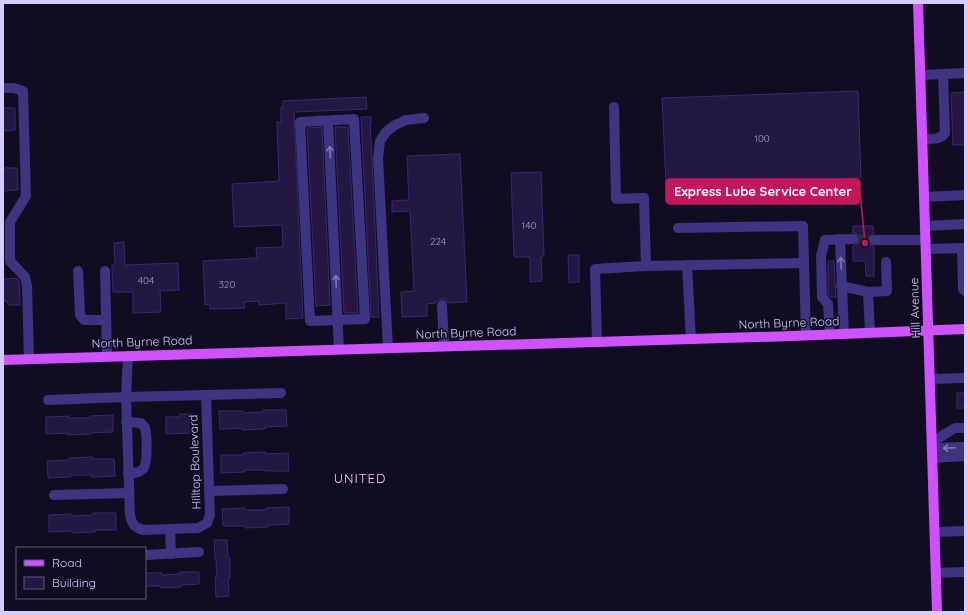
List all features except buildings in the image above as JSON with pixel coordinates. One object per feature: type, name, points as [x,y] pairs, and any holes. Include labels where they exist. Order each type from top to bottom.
[{"type":"main road","name":"Hill Avenue","points":[[918,3],[937,612]]},
{"type":"main road","name":"North Byrne Road","points":[[3,360],[965,329]]},
{"type":"street","points":[[920,75],[965,73]]},
{"type":"street","points":[[923,140],[937,138],[942,136],[945,132],[943,74]]},
{"type":"street","points":[[3,88],[14,88],[23,91],[26,196],[10,222],[10,261],[25,277],[27,286],[29,359]]},
{"type":"street","points":[[614,107],[616,199],[644,198],[646,266]]},
{"type":"street","points":[[388,348],[378,158],[380,142],[386,132],[395,125],[406,120],[424,118]]},
{"type":"street","points":[[354,119],[365,319],[310,321],[300,122],[328,121],[354,119]]},
{"type":"street","points":[[328,121],[339,349]]},
{"type":"street","points":[[924,197],[965,195]]},
{"type":"street","points":[[926,226],[965,224]]},
{"type":"street","points":[[678,228],[803,226],[806,335]]},
{"type":"street","points":[[830,334],[828,304],[822,297],[821,256],[825,240],[853,239]]},
{"type":"street","points":[[840,240],[844,334]]},
{"type":"street","points":[[874,240],[963,248],[965,291]]},
{"type":"street","points":[[841,286],[868,292],[886,291],[886,262]]},
{"type":"street","points":[[597,342],[595,269],[646,266],[804,263]]},
{"type":"street","points":[[687,265],[690,339]]},
{"type":"street","points":[[78,271],[80,315],[84,320],[106,320]]},
{"type":"street","points":[[105,271],[107,356]]},
{"type":"street","points":[[868,292],[870,333]]},
{"type":"street","points":[[442,305],[444,346]]},
{"type":"street","name":"Hilltop Boulevard","points":[[128,356],[126,422],[130,515],[132,522],[137,528],[143,530],[198,528],[207,523],[210,515],[210,491],[206,395]]},
{"type":"street","points":[[930,379],[965,378]]},
{"type":"street","points":[[48,400],[281,393]]},
{"type":"street","points":[[126,422],[141,423],[145,428],[146,446],[145,468],[139,472],[128,473]]},
{"type":"street","points":[[932,449],[955,428],[965,428]]},
{"type":"street","points":[[932,449],[965,447]]},
{"type":"street","points":[[932,449],[965,456]]},
{"type":"street","points":[[210,491],[284,489]]},
{"type":"street","points":[[54,495],[129,493]]},
{"type":"street","points":[[170,529],[171,554]]},
{"type":"street","points":[[935,532],[965,531]]},
{"type":"street","points":[[146,555],[198,552]]},
{"type":"street","points":[[936,573],[965,572]]},
{"type":"tunnel","points":[[853,239],[874,240]]},
{"type":"place","name":"Express Lube Service Center","points":[[865,243]]},
{"type":"district","name":"UNITED","points":[[360,478]]}]
